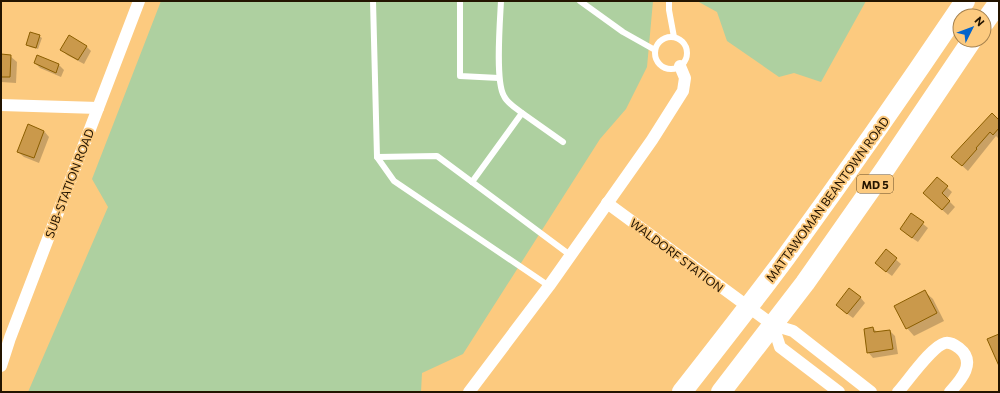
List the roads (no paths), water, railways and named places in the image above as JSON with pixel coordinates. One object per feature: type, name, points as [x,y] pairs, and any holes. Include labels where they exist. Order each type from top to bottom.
[{"type":"highway","name":"MATTAWOMAN BEANTOWN ROAD","points":[[682,392],[784,259],[862,152],[965,1]]},
{"type":"highway","points":[[992,12],[999,2]]},
{"type":"highway","name":"MD 5","points":[[721,392],[805,283],[881,176],[967,48]]},
{"type":"street","name":"SUB-STATION ROAD","points":[[1,366],[6,336],[98,108],[139,1]]},
{"type":"street","points":[[470,392],[549,286],[652,140],[683,91],[685,78],[680,66]]},
{"type":"street","points":[[1,105],[98,108]]},
{"type":"street","name":"WALDORF STATION","points":[[607,203],[773,325],[793,331],[871,392]]},
{"type":"street","points":[[773,325],[780,347],[839,392]]},
{"type":"street","points":[[898,392],[935,348],[945,343],[952,344],[960,348],[966,357],[967,365],[964,375],[950,392]]},
{"type":"lane","points":[[372,1],[377,157],[394,181],[549,286]]},
{"type":"lane","points":[[460,1],[460,76],[499,78]]},
{"type":"lane","points":[[501,1],[499,78],[501,91],[505,99],[522,113],[563,142]]},
{"type":"lane","points":[[580,1],[623,32],[655,50]]},
{"type":"lane","points":[[669,1],[669,10],[674,37]]},
{"type":"lane","points":[[674,37],[683,42],[687,53],[684,63],[670,69],[664,68],[656,61],[655,50],[656,45],[664,38],[674,37]]},
{"type":"lane","points":[[472,182],[522,113]]},
{"type":"lane","points":[[377,157],[437,156],[570,255]]}]
